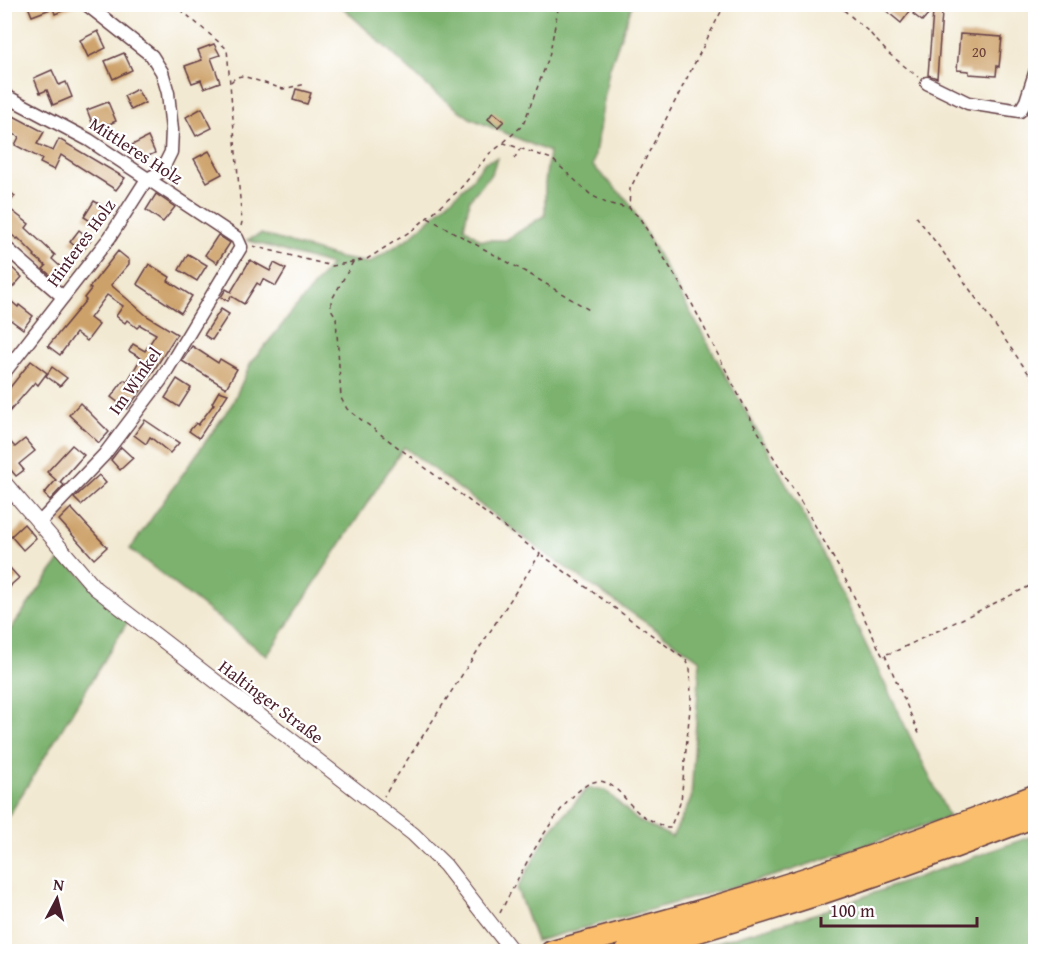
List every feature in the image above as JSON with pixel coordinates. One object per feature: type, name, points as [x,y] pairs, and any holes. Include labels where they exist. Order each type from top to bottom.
[{"type":"highway","points":[[551,951],[686,915],[820,874],[952,828],[1035,795]]},
{"type":"highway","points":[[626,951],[828,892],[960,846],[1035,816]]},
{"type":"street","name":"Hinteres Holz","points":[[4,373],[110,237],[147,179],[161,172],[171,152],[172,130],[168,93],[162,72],[152,56],[86,4]]},
{"type":"street","points":[[927,83],[968,103],[1020,111],[1026,101],[1035,69]]},
{"type":"street","name":"Mittleres Holz","points":[[4,95],[89,140],[239,242]]},
{"type":"street","name":"Im Winkel","points":[[40,522],[104,455],[162,380],[239,242]]},
{"type":"street","points":[[4,246],[63,297]]},
{"type":"street","name":"Haltinger Straße","points":[[4,482],[95,588],[413,834],[445,865],[513,951]]},
{"type":"path","points":[[174,4],[227,49],[242,222],[239,242],[333,266],[367,259],[414,230],[459,190],[490,153],[524,125],[549,57],[560,4]]},
{"type":"path","points":[[629,208],[630,189],[724,4]]},
{"type":"path","points":[[837,4],[900,64],[927,83]]},
{"type":"path","points":[[230,83],[236,77],[243,76],[283,89],[306,84]]},
{"type":"path","points":[[504,143],[552,159],[591,195],[606,203],[629,208],[639,217],[690,300],[754,425],[848,584],[882,655],[884,654],[921,736]]},
{"type":"path","points":[[514,159],[521,148]]},
{"type":"path","points":[[916,216],[1035,384]]},
{"type":"path","points":[[427,218],[591,311]]},
{"type":"path","points":[[353,262],[331,301],[336,317],[341,398],[347,409],[686,660],[691,678],[681,801],[670,828],[639,813],[605,782],[597,781],[586,785],[559,812],[492,924]]},
{"type":"path","points":[[377,806],[540,554]]},
{"type":"path","points":[[884,654],[894,652],[1035,583]]},
{"type":"green space","points":[[340,5],[632,5],[609,70],[593,166],[628,201],[800,508],[949,817],[780,874],[536,941],[517,889],[550,831],[588,788],[605,790],[637,820],[672,837],[691,799],[700,660],[543,552],[404,447],[267,656],[130,549],[232,404],[251,363],[331,265],[247,240],[261,234],[340,258],[369,263],[409,238],[469,183],[485,162],[497,158],[492,173],[470,199],[464,227],[481,240],[506,240],[545,215],[545,183],[549,152],[470,118],[435,93]]},
{"type":"green space","points":[[62,557],[128,621],[5,822],[5,627],[10,630]]},
{"type":"green space","points":[[1035,835],[1035,951],[686,951],[818,913]]},
{"type":"building","points":[[27,4],[77,5],[55,14],[53,8],[32,16]]},
{"type":"building","points":[[878,4],[905,4],[911,10],[901,23]]},
{"type":"building","points":[[922,4],[931,11],[922,21],[913,14]]},
{"type":"building","points":[[933,12],[942,13],[937,78],[928,75]]},
{"type":"building","points":[[98,31],[106,48],[88,57],[80,40]]},
{"type":"building","points":[[960,34],[1002,37],[996,76],[969,74],[969,71],[957,70]]},
{"type":"building","points":[[214,44],[220,55],[211,58],[220,82],[204,88],[201,80],[192,83],[185,66],[202,60],[198,50]]},
{"type":"building","points":[[124,53],[132,70],[113,79],[105,61]]},
{"type":"building","points":[[52,70],[59,85],[66,82],[72,97],[53,105],[47,90],[40,93],[34,78]]},
{"type":"building","points":[[137,89],[145,103],[131,110],[124,96]]},
{"type":"building","points":[[296,89],[311,93],[307,104],[293,100]]},
{"type":"building","points":[[108,102],[116,121],[95,130],[87,110]]},
{"type":"building","points":[[202,108],[212,128],[196,136],[186,117]]},
{"type":"building","points":[[4,111],[44,132],[37,144],[53,151],[59,139],[125,178],[116,190],[61,155],[54,170],[40,163],[42,159],[15,145],[19,137],[4,129]]},
{"type":"building","points":[[493,112],[504,121],[498,127],[488,119]]},
{"type":"building","points":[[148,137],[155,153],[140,160],[132,145]]},
{"type":"building","points":[[209,151],[222,174],[207,182],[194,159]]},
{"type":"building","points":[[4,187],[15,196],[6,206],[29,224],[26,228],[55,255],[52,259],[63,269],[55,279],[43,269],[46,266],[18,238],[4,229]]},
{"type":"building","points":[[156,194],[175,207],[163,222],[146,210]]},
{"type":"building","points":[[94,201],[111,211],[100,227],[84,217]]},
{"type":"building","points":[[79,230],[91,240],[82,252],[70,242]]},
{"type":"building","points":[[218,235],[230,243],[217,263],[205,255]]},
{"type":"building","points":[[118,251],[129,260],[129,264],[111,285],[147,316],[177,334],[127,409],[111,397],[124,380],[127,382],[141,358],[129,351],[133,344],[145,351],[156,334],[140,325],[137,328],[127,320],[125,323],[116,316],[123,306],[107,295],[90,318],[99,325],[87,341],[76,333],[60,355],[48,346],[86,300],[84,298],[91,289],[89,288]]},
{"type":"building","points":[[188,254],[207,265],[197,281],[179,270]]},
{"type":"building","points":[[250,260],[270,271],[274,263],[286,269],[276,286],[263,279],[260,285],[257,283],[244,304],[231,296],[228,301],[221,297],[226,289],[231,292]]},
{"type":"building","points":[[149,264],[170,277],[168,281],[192,296],[181,313],[137,284]]},
{"type":"building","points":[[10,266],[22,277],[5,296],[33,316],[23,329],[4,315],[4,272]]},
{"type":"building","points":[[221,309],[229,314],[212,340],[204,335]]},
{"type":"building","points":[[192,346],[218,363],[220,359],[237,369],[226,388],[182,361]]},
{"type":"building","points":[[31,361],[47,373],[38,385],[35,382],[4,418],[4,395]]},
{"type":"building","points":[[52,367],[67,378],[60,386],[46,376]]},
{"type":"building","points":[[177,379],[191,388],[179,407],[165,398]]},
{"type":"building","points":[[219,391],[228,394],[199,438],[189,431],[196,423],[198,425],[214,404],[212,403]]},
{"type":"building","points":[[80,403],[109,432],[99,443],[69,415]]},
{"type":"building","points":[[145,420],[179,443],[170,453],[150,437],[146,444],[134,435]]},
{"type":"building","points":[[4,435],[15,447],[25,439],[35,451],[19,464],[24,470],[16,476],[4,462]]},
{"type":"building","points":[[72,445],[84,455],[60,482],[64,485],[50,500],[44,494],[56,480],[47,472]]},
{"type":"building","points":[[121,447],[133,458],[120,470],[111,460]]},
{"type":"building","points":[[99,475],[106,483],[81,505],[74,498]]},
{"type":"building","points":[[71,508],[107,547],[94,559],[59,520]]},
{"type":"building","points":[[24,524],[36,538],[23,550],[11,536]]},
{"type":"building","points":[[10,568],[19,578],[4,597],[4,573]]}]
